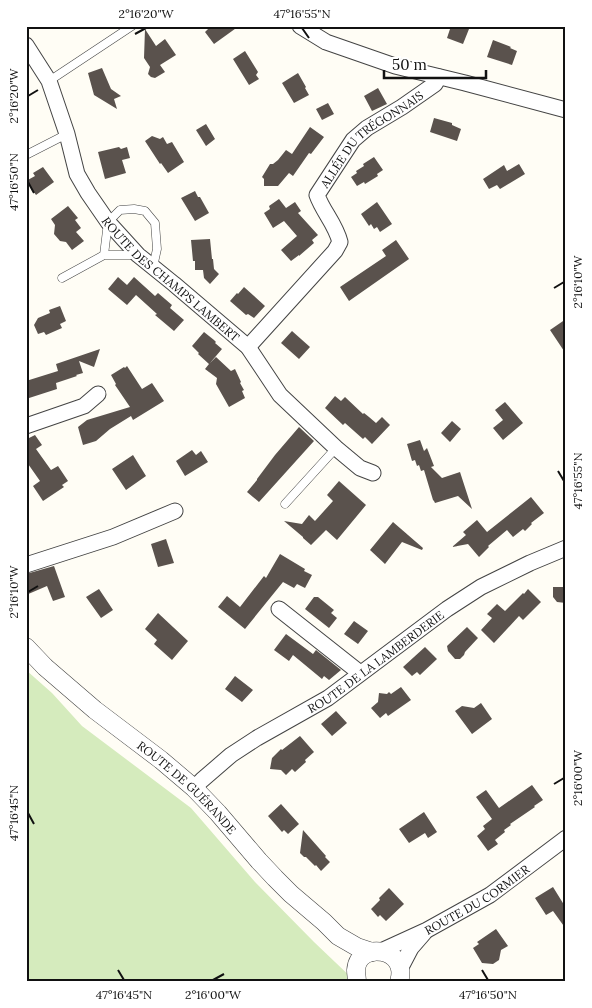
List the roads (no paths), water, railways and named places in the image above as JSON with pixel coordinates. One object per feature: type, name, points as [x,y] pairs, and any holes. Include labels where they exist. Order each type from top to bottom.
[{"type":"street","points":[[300,26],[326,42],[395,66],[566,110]]},
{"type":"street","name":"ROUTE DES CHAMPS LAMBERT","points":[[26,45],[49,81],[78,174],[88,193],[108,222],[138,255],[248,347],[280,394],[336,448],[360,468],[373,474]]},
{"type":"street","name":"ALLÉE DU TRÉGONNAIS","points":[[248,347],[335,251],[340,242],[337,231],[317,195],[353,140],[367,128],[436,84],[439,76]]},
{"type":"street","points":[[26,426],[84,406],[98,394]]},
{"type":"street","points":[[26,565],[113,537],[175,511]]},
{"type":"street","name":"ROUTE DE LA LAMBERDERIE","points":[[194,788],[230,755],[328,698],[447,609],[481,588],[530,563],[566,548]]},
{"type":"street","points":[[279,609],[360,674]]},
{"type":"street","name":"ROUTE DE GUÉRANDE","points":[[26,647],[45,667],[88,704],[194,788],[270,873],[338,936],[357,947],[377,951]]},
{"type":"street","name":"ROUTE DU CORMIER","points":[[377,951],[427,930],[490,894],[566,838]]},
{"type":"street","points":[[400,978],[411,948],[427,930]]},
{"type":"street","name":"ROUTE DE GUÉRANDE","points":[[338,936],[357,979]]},
{"type":"street","points":[[357,979],[360,960],[367,954],[377,951],[388,953],[394,957],[398,963],[400,978]]},
{"type":"lane","points":[[49,81],[132,26]]},
{"type":"lane","points":[[26,155],[67,134]]},
{"type":"lane","points":[[104,255],[108,222],[120,210],[134,209],[145,211],[155,223],[157,249],[153,267]]},
{"type":"lane","points":[[62,278],[104,255],[138,255]]},
{"type":"lane","points":[[285,504],[336,448]]}]
